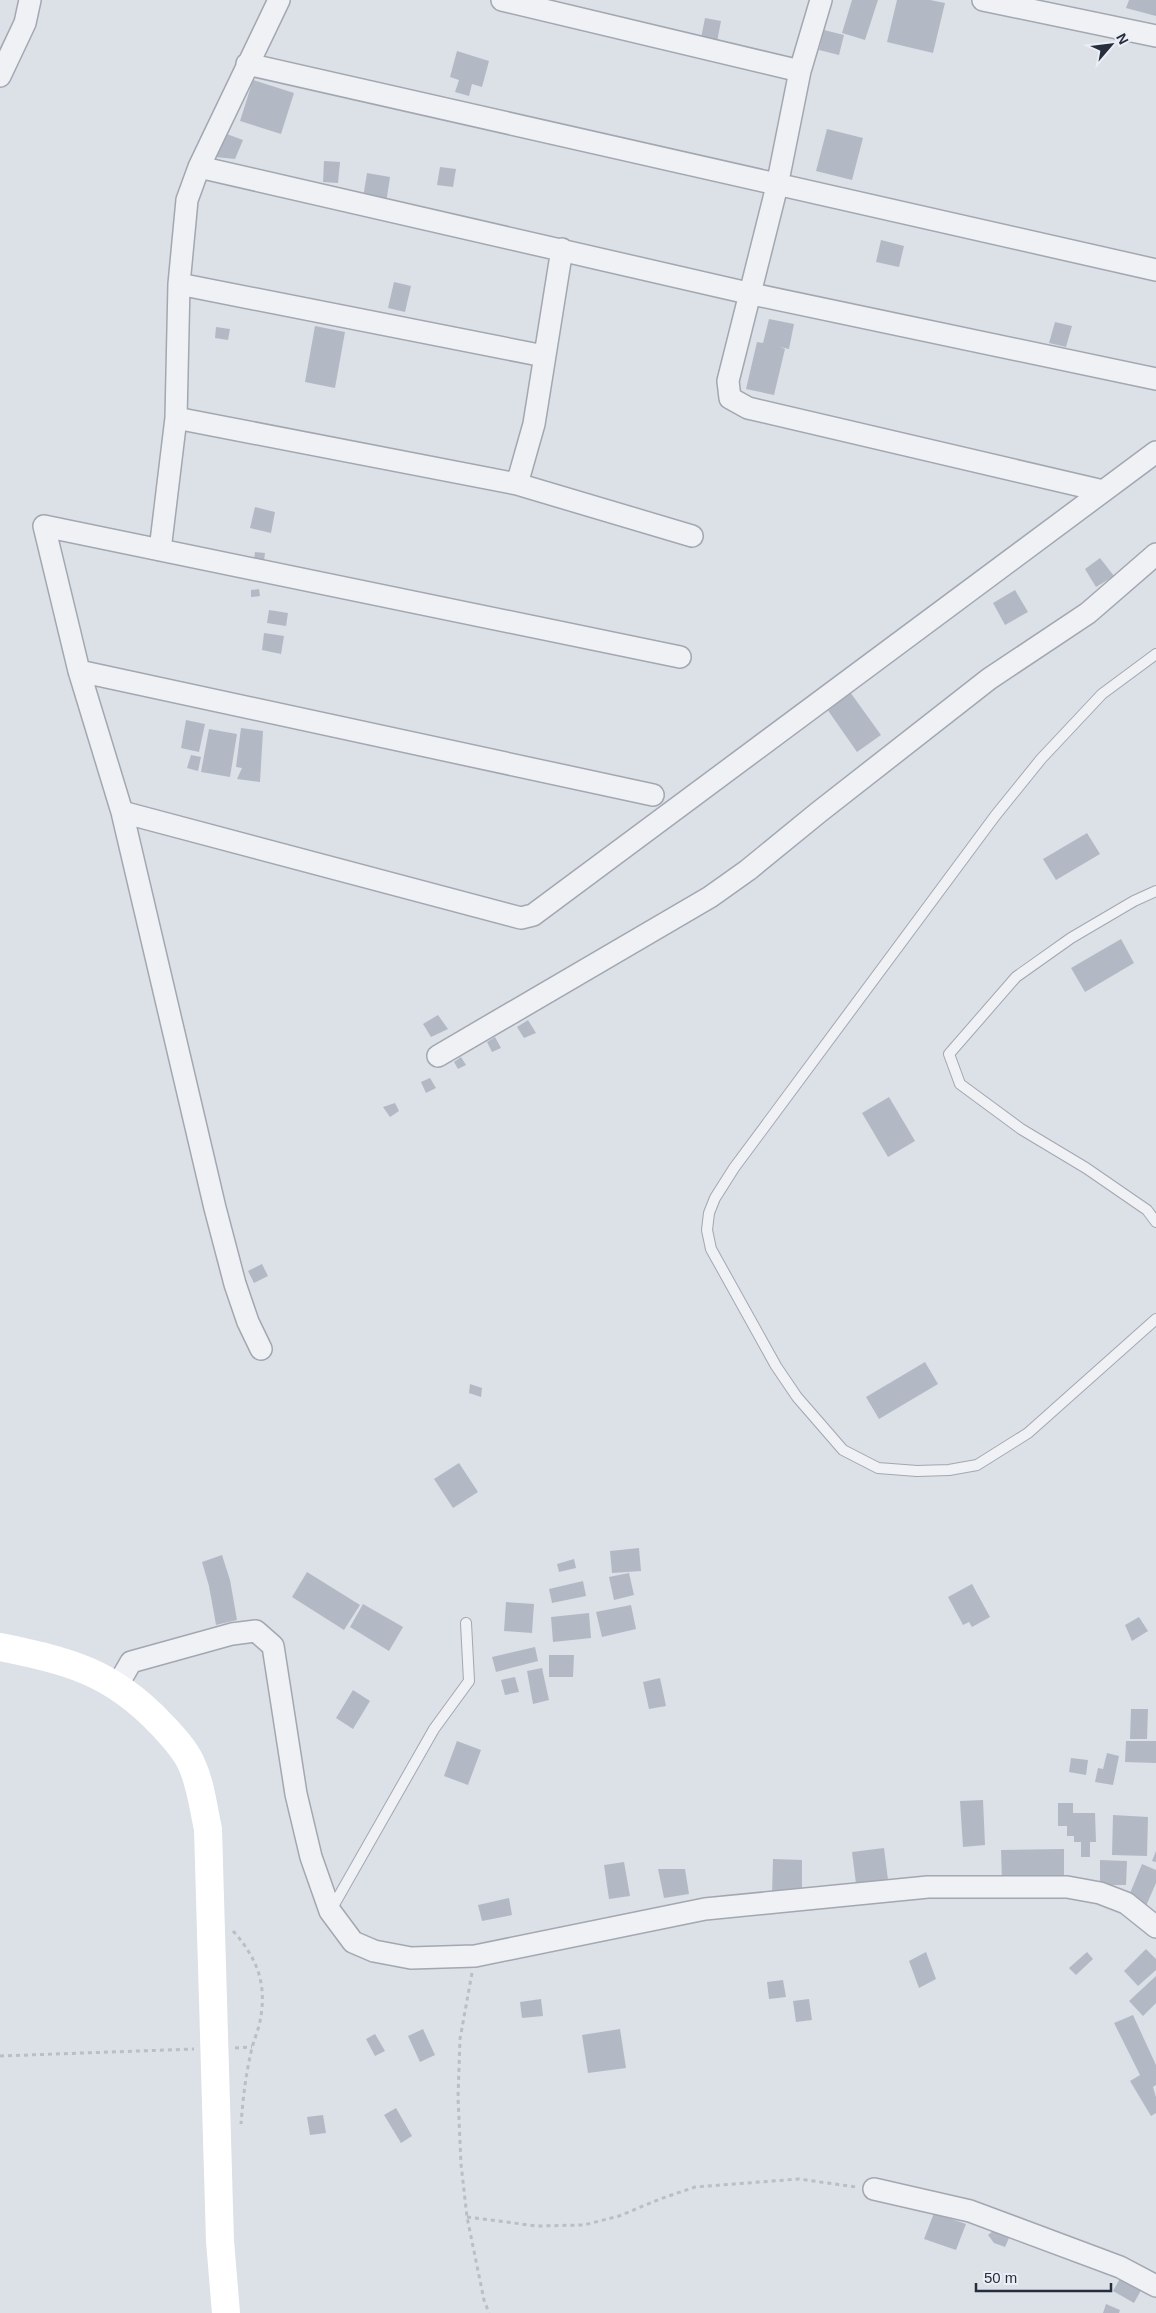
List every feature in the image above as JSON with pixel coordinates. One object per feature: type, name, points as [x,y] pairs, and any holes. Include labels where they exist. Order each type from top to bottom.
[{"type":"street","points":[[0,76],[25,23],[30,0]]},
{"type":"street","points":[[160,550],[176,418],[179,284],[187,200],[199,166],[279,0]]},
{"type":"street","points":[[502,0],[800,71]]},
{"type":"street","points":[[821,0],[800,71],[777,186],[752,294],[728,381],[730,398],[748,408],[1102,491]]},
{"type":"street","points":[[983,0],[1156,36]]},
{"type":"street","points":[[247,64],[777,186],[1156,270]]},
{"type":"street","points":[[199,166],[752,294],[1156,379]]},
{"type":"street","points":[[517,484],[534,424],[562,249]]},
{"type":"street","points":[[179,284],[544,356]]},
{"type":"street","points":[[176,418],[517,484],[692,536]]},
{"type":"street","points":[[122,812],[521,918],[533,914],[1156,452]]},
{"type":"street","points":[[262,1350],[248,1322],[235,1284],[215,1208],[122,812],[79,671],[44,526],[680,657]]},
{"type":"street","points":[[438,1056],[710,897],[748,870],[989,679],[1088,613],[1156,554]]},
{"type":"street","points":[[79,671],[653,795]]},
{"type":"street","points":[[117,1686],[130,1662],[232,1634],[256,1631],[272,1646],[296,1794],[311,1857],[330,1911],[353,1942],[374,1952],[411,1958],[475,1956],[705,1909],[928,1887],[1068,1887],[1100,1893],[1126,1904],[1155,1923]]},
{"type":"street","points":[[0,1647],[51,1658],[85,1668],[117,1686],[146,1708],[175,1738],[191,1762],[200,1788],[208,1830],[212,1912],[220,2241],[226,2313]]},
{"type":"street","points":[[874,2189],[970,2211],[1120,2267],[1156,2286]]},
{"type":"lane","points":[[1156,654],[1102,694],[1040,759],[995,816],[734,1168],[715,1198],[709,1213],[707,1230],[711,1249],[724,1274],[776,1366],[797,1397],[843,1450],[878,1468],[917,1471],[949,1470],[977,1465],[1028,1433],[1156,1320]]},
{"type":"lane","points":[[1156,891],[1134,900],[1071,938],[1016,977],[949,1054],[960,1084],[1021,1128],[1086,1168],[1147,1210],[1156,1222]]},
{"type":"lane","points":[[330,1911],[434,1730],[469,1681],[466,1623]]},
{"type":"path","points":[[212,1912],[246,1945],[257,1963],[263,1993],[259,2026],[252,2047]]},
{"type":"path","points":[[475,1956],[460,2039],[458,2097],[461,2164],[467,2217],[484,2300],[489,2313]]},
{"type":"path","points":[[0,2056],[214,2048]]},
{"type":"path","points":[[467,2217],[537,2226],[584,2225],[619,2216],[695,2187],[799,2179],[874,2189]]},
{"type":"building","points":[[852,0],[878,0],[865,40],[842,33]]},
{"type":"building","points":[[897,0],[930,0],[945,3],[933,53],[887,42]]},
{"type":"building","points":[[1129,0],[1156,0],[1156,16],[1126,8]]},
{"type":"building","points":[[705,18],[721,21],[716,47],[700,43]]},
{"type":"building","points":[[824,30],[844,35],[839,55],[819,50]]},
{"type":"building","points":[[457,51],[489,61],[482,87],[472,84],[469,96],[455,92],[459,80],[450,77]]},
{"type":"building","points":[[253,80],[294,93],[281,134],[240,121]]},
{"type":"building","points":[[827,129],[863,138],[852,180],[816,171]]},
{"type":"building","points":[[224,133],[243,140],[235,159],[215,157]]},
{"type":"building","points":[[324,161],[340,162],[338,183],[323,182]]},
{"type":"building","points":[[440,167],[456,169],[453,187],[437,185]]},
{"type":"building","points":[[367,173],[390,177],[386,203],[363,198]]},
{"type":"building","points":[[881,240],[904,246],[899,267],[876,262]]},
{"type":"building","points":[[394,282],[411,286],[405,312],[388,308]]},
{"type":"building","points":[[769,319],[794,324],[789,349],[780,347],[785,349],[774,395],[746,389],[757,342],[763,343]]},
{"type":"building","points":[[1055,322],[1072,326],[1066,347],[1049,343]]},
{"type":"building","points":[[315,326],[345,332],[335,388],[305,382]]},
{"type":"building","points":[[216,327],[230,329],[228,340],[215,338]]},
{"type":"building","points":[[255,507],[275,512],[271,533],[250,528]]},
{"type":"building","points":[[255,552],[265,553],[264,561],[254,560]]},
{"type":"building","points":[[1100,558],[1114,576],[1096,587],[1085,569]]},
{"type":"building","points":[[259,589],[260,596],[251,597],[251,590]]},
{"type":"building","points":[[1015,590],[1028,612],[1005,625],[993,603]]},
{"type":"building","points":[[269,610],[288,613],[286,626],[267,623]]},
{"type":"building","points":[[264,633],[284,636],[281,654],[262,650]]},
{"type":"building","points":[[850,692],[881,735],[857,752],[827,709]]},
{"type":"building","points":[[186,720],[205,724],[199,752],[181,748]]},
{"type":"building","points":[[241,728],[263,731],[260,782],[237,779],[242,768],[236,767]]},
{"type":"building","points":[[209,729],[237,734],[230,777],[201,772]]},
{"type":"building","points":[[191,755],[201,757],[198,771],[187,768]]},
{"type":"building","points":[[1087,833],[1100,854],[1056,880],[1043,859]]},
{"type":"building","points":[[1121,939],[1134,963],[1085,992],[1071,968]]},
{"type":"building","points":[[438,1015],[448,1029],[431,1037],[423,1024]]},
{"type":"building","points":[[528,1020],[536,1033],[524,1038],[517,1027]]},
{"type":"building","points":[[495,1037],[501,1048],[492,1052],[487,1042]]},
{"type":"building","points":[[461,1057],[466,1065],[458,1069],[454,1062]]},
{"type":"building","points":[[430,1078],[436,1088],[426,1093],[421,1082]]},
{"type":"building","points":[[889,1097],[915,1141],[888,1157],[862,1113]]},
{"type":"building","points":[[395,1103],[399,1111],[390,1117],[383,1107]]},
{"type":"building","points":[[262,1264],[268,1276],[254,1283],[248,1271]]},
{"type":"building","points":[[925,1362],[938,1384],[879,1419],[866,1397]]},
{"type":"building","points":[[470,1384],[482,1388],[481,1397],[469,1393]]},
{"type":"building","points":[[459,1463],[478,1492],[453,1508],[434,1479]]},
{"type":"building","points":[[639,1548],[641,1571],[612,1573],[610,1551]]},
{"type":"building","points":[[222,1555],[230,1580],[237,1620],[216,1625],[209,1586],[202,1562]]},
{"type":"building","points":[[574,1559],[576,1568],[559,1572],[557,1564]]},
{"type":"building","points":[[307,1572],[360,1605],[344,1630],[292,1597]]},
{"type":"building","points":[[629,1573],[634,1595],[614,1600],[609,1577]]},
{"type":"building","points":[[583,1581],[586,1596],[552,1603],[549,1589]]},
{"type":"building","points":[[972,1584],[990,1617],[972,1627],[969,1622],[963,1625],[948,1597]]},
{"type":"building","points":[[506,1602],[534,1604],[532,1633],[504,1631]]},
{"type":"building","points":[[363,1604],[403,1627],[389,1651],[350,1627]]},
{"type":"building","points":[[631,1605],[636,1629],[602,1637],[596,1612]]},
{"type":"building","points":[[589,1613],[591,1638],[553,1642],[551,1617]]},
{"type":"building","points":[[1139,1617],[1148,1631],[1132,1641],[1125,1625]]},
{"type":"building","points":[[535,1647],[538,1661],[496,1672],[492,1657]]},
{"type":"building","points":[[549,1655],[574,1655],[573,1677],[549,1677]]},
{"type":"building","points":[[542,1668],[549,1700],[533,1704],[527,1671]]},
{"type":"building","points":[[515,1677],[519,1692],[505,1695],[501,1680]]},
{"type":"building","points":[[660,1678],[666,1706],[649,1709],[643,1682]]},
{"type":"building","points":[[353,1690],[370,1701],[353,1729],[336,1718]]},
{"type":"building","points":[[1131,1709],[1148,1709],[1147,1739],[1130,1739]]},
{"type":"building","points":[[457,1741],[481,1750],[468,1785],[444,1776]]},
{"type":"building","points":[[1126,1741],[1156,1741],[1156,1763],[1125,1762]]},
{"type":"building","points":[[1107,1753],[1119,1756],[1113,1785],[1095,1782],[1098,1768],[1103,1769]]},
{"type":"building","points":[[1071,1758],[1088,1760],[1086,1775],[1069,1772]]},
{"type":"building","points":[[983,1800],[985,1845],[963,1847],[960,1801]]},
{"type":"building","points":[[1058,1803],[1073,1803],[1073,1813],[1095,1813],[1096,1842],[1090,1842],[1090,1857],[1081,1857],[1081,1842],[1074,1842],[1074,1836],[1067,1836],[1067,1826],[1058,1826]]},
{"type":"building","points":[[1113,1815],[1148,1817],[1147,1856],[1112,1855]]},
{"type":"building","points":[[884,1848],[888,1880],[856,1884],[852,1852]]},
{"type":"building","points":[[1064,1849],[1064,1880],[1002,1881],[1001,1850]]},
{"type":"building","points":[[1156,1851],[1156,1862],[1152,1861]]},
{"type":"building","points":[[773,1859],[802,1860],[802,1895],[772,1894]]},
{"type":"building","points":[[1100,1860],[1127,1861],[1126,1885],[1100,1885]]},
{"type":"building","points":[[624,1862],[630,1896],[609,1899],[604,1865]]},
{"type":"building","points":[[1142,1864],[1156,1870],[1156,1883],[1146,1906],[1128,1898]]},
{"type":"building","points":[[658,1869],[685,1869],[689,1894],[664,1898]]},
{"type":"building","points":[[509,1898],[512,1915],[482,1921],[478,1905]]},
{"type":"building","points":[[1146,1949],[1156,1959],[1156,1970],[1138,1986],[1124,1971]]},
{"type":"building","points":[[926,1952],[936,1979],[919,1988],[909,1961]]},
{"type":"building","points":[[1087,1952],[1093,1959],[1076,1975],[1069,1968]]},
{"type":"building","points":[[1156,1976],[1156,2003],[1143,2016],[1129,2001]]},
{"type":"building","points":[[783,1980],[786,1997],[769,1999],[767,1982]]},
{"type":"building","points":[[541,1999],[543,2016],[522,2018],[520,2002]]},
{"type":"building","points":[[809,1999],[812,2020],[796,2022],[793,2001]]},
{"type":"building","points":[[1133,2015],[1156,2065],[1156,2085],[1153,2087],[1156,2097],[1156,2113],[1151,2116],[1130,2081],[1140,2075],[1114,2023]]},
{"type":"building","points":[[423,2029],[435,2055],[420,2062],[408,2036]]},
{"type":"building","points":[[620,2029],[626,2068],[588,2073],[582,2035]]},
{"type":"building","points":[[375,2034],[385,2051],[375,2056],[366,2039]]},
{"type":"building","points":[[396,2108],[412,2136],[401,2143],[384,2115]]},
{"type":"building","points":[[323,2115],[326,2133],[310,2135],[307,2117]]},
{"type":"building","points":[[934,2213],[966,2224],[956,2250],[924,2239]]},
{"type":"building","points":[[998,2227],[1002,2229],[1000,2234],[1009,2238],[1005,2247],[994,2243],[988,2235]]},
{"type":"building","points":[[1123,2273],[1144,2285],[1134,2303],[1113,2291]]},
{"type":"building","points":[[1106,2304],[1120,2310],[1119,2313],[1103,2313]]}]
